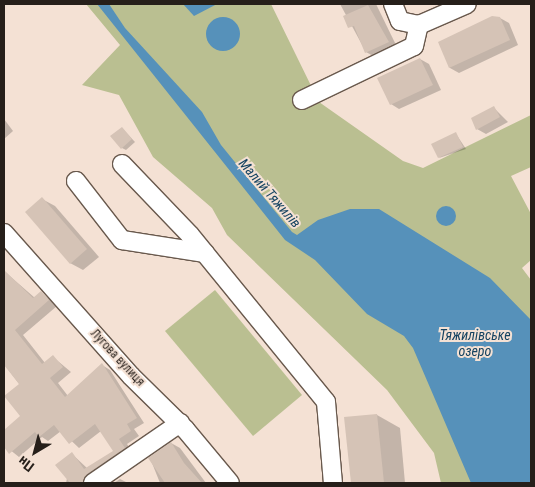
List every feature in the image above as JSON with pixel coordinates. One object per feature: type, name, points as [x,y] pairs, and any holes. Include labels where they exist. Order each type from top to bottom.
[{"type":"street","points":[[392,4],[400,21],[419,25],[467,4]]},
{"type":"street","points":[[302,100],[414,46],[419,25]]},
{"type":"street","points":[[122,164],[205,253],[326,402],[333,483]]},
{"type":"street","points":[[76,181],[122,240],[205,253]]},
{"type":"street","name":"Лугова вулиця","points":[[4,233],[180,423],[230,483]]},
{"type":"street","points":[[93,483],[180,423]]},
{"type":"green space","points":[[86,4],[271,4],[319,102],[403,161],[423,168],[531,115],[531,167],[511,176],[531,214],[531,260],[522,268],[531,280],[531,483],[441,483],[434,453],[387,390],[227,235],[212,208],[153,157],[119,95],[82,85],[120,45]]},
{"type":"green space","points":[[215,290],[302,395],[253,436],[165,331]]},
{"type":"water","name":"Тяжилівське озеро","points":[[97,4],[109,4],[125,28],[202,112],[221,145],[292,232],[297,235],[318,220],[350,209],[379,209],[490,278],[531,320],[531,483],[471,483],[413,348],[404,336],[367,314],[315,260],[285,240]]},
{"type":"water","points":[[183,4],[217,4],[194,16]]},
{"type":"water","points":[[223,17],[230,18],[235,22],[239,27],[239,41],[235,46],[230,50],[223,51],[216,50],[211,46],[207,41],[206,34],[207,27],[211,22],[216,18]]},
{"type":"water","points":[[442,206],[450,206],[456,212],[456,220],[450,226],[442,226],[436,220],[436,212]]},
{"type":"building","points":[[368,5],[389,42],[365,53],[354,26],[348,28],[343,16]]},
{"type":"building","points":[[492,16],[500,17],[510,40],[449,68],[438,42]]},
{"type":"building","points":[[420,58],[433,85],[390,105],[377,78]]},
{"type":"building","points":[[494,106],[500,117],[476,130],[471,118]]},
{"type":"building","points":[[122,127],[132,139],[121,149],[110,136]]},
{"type":"building","points":[[456,132],[463,147],[438,158],[431,144]]},
{"type":"building","points":[[42,197],[87,249],[70,264],[25,212]]},
{"type":"building","points":[[4,270],[33,298],[41,291],[49,300],[15,330],[42,364],[53,355],[63,367],[50,378],[65,397],[102,363],[137,418],[127,424],[131,431],[119,439],[125,448],[87,474],[82,483],[70,483],[55,465],[72,452],[84,469],[113,451],[95,424],[69,444],[54,425],[39,437],[35,432],[9,454],[4,447],[4,430],[20,416],[4,396],[19,384],[4,365]]},
{"type":"building","points":[[377,414],[384,483],[351,483],[344,417]]},
{"type":"building","points":[[171,442],[184,463],[202,483],[165,483],[148,458]]},
{"type":"water label","name":"Малий Тяжилів","points":[[270,193]]}]
